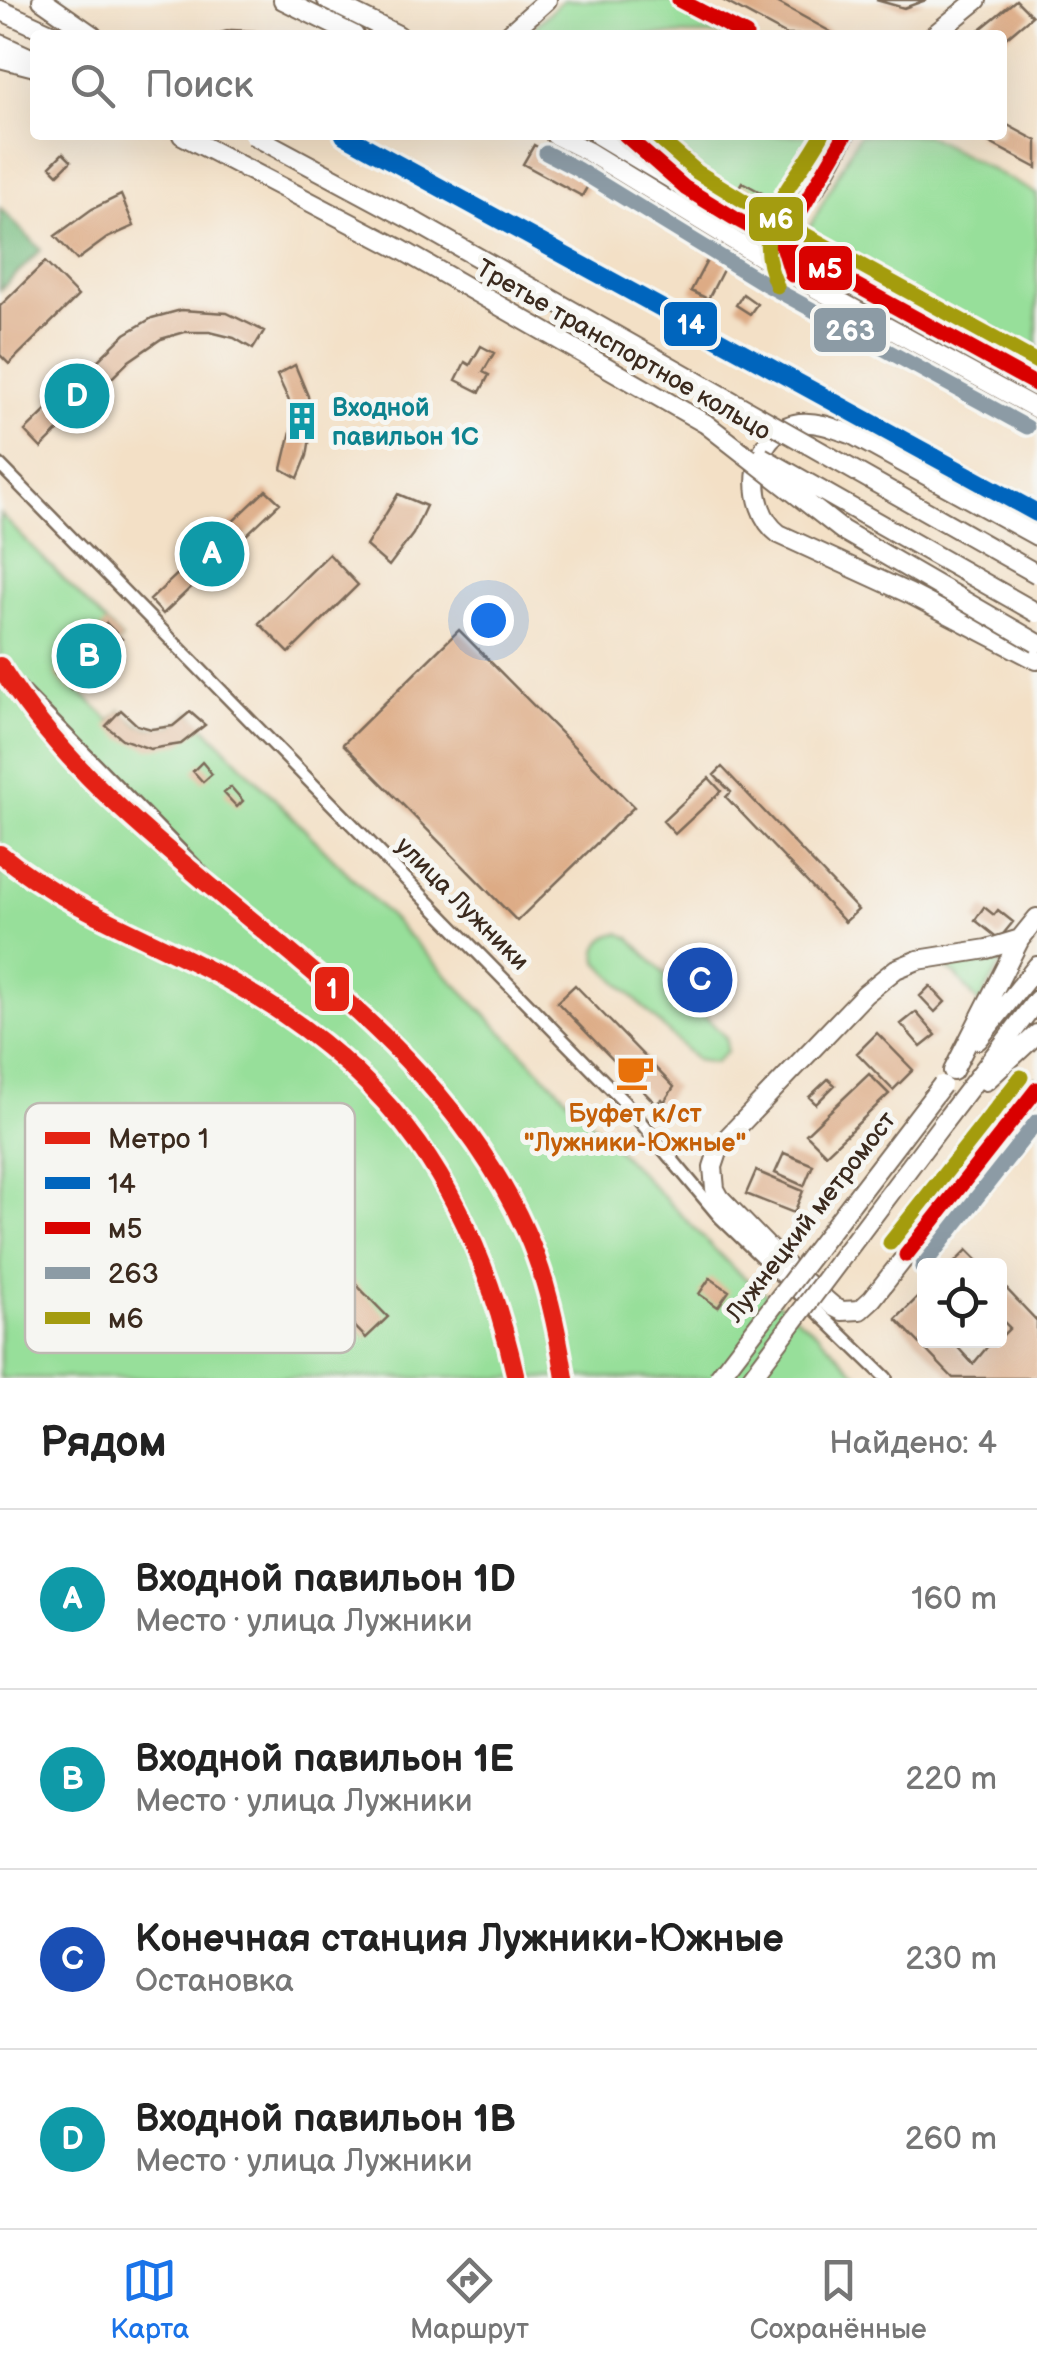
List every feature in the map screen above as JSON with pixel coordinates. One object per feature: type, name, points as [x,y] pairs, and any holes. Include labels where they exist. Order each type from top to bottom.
[{"type":"main road","points":[[42,0],[85,30]]},
{"type":"main road","points":[[284,0],[344,30]]},
{"type":"main road","points":[[327,0],[388,30]]},
{"type":"main road","points":[[514,30],[547,0]]},
{"type":"main road","points":[[940,30],[978,0]]},
{"type":"main road","points":[[0,10],[43,30]]},
{"type":"main road","points":[[0,44],[30,61]]},
{"type":"main road","points":[[0,58],[30,63]]},
{"type":"main road","name":"Третье транспортное кольцо","points":[[192,140],[402,250],[1037,613]]},
{"type":"main road","name":"Третье транспортное кольцо","points":[[262,140],[417,223],[1037,574]]},
{"type":"main road","points":[[631,140],[684,188]]},
{"type":"main road","points":[[792,275],[789,250],[803,204],[842,140]]},
{"type":"main road","points":[[593,143],[684,188],[1037,385]]},
{"type":"main road","points":[[593,143],[792,275],[1037,410]]},
{"type":"main road","points":[[756,231],[782,222],[803,204]]},
{"type":"main road","points":[[1037,536],[852,436],[823,425],[800,423],[782,429],[769,442],[756,478],[758,508],[764,520],[780,534],[910,594],[1037,660]]},
{"type":"main road","points":[[706,424],[842,530],[1037,642]]},
{"type":"main road","points":[[948,1078],[1020,939],[1037,918]]},
{"type":"main road","points":[[1020,939],[987,949],[918,960],[896,969],[865,994],[718,1152],[713,1178],[720,1198],[784,1264],[834,1307],[850,1312],[864,1308],[1037,1089]]},
{"type":"main road","points":[[948,1078],[1037,966]]},
{"type":"main road","points":[[943,1123],[1037,1000]]},
{"type":"main road","points":[[943,1123],[1037,1034]]},
{"type":"main road","name":"Лужнецкий метромост","points":[[718,1378],[948,1078]]},
{"type":"main road","name":"Лужнецкий метромост","points":[[751,1378],[943,1123]]},
{"type":"street","name":"улица Лужники","points":[[0,465],[623,1100],[720,1217],[886,1378]]},
{"type":"street","points":[[0,667],[232,903]]},
{"type":"street","points":[[838,1332],[864,1308]]},
{"type":"green space","points":[[563,0],[669,0],[726,30],[531,30]]},
{"type":"green space","points":[[642,140],[831,140],[804,194],[770,222],[716,195]]},
{"type":"green space","points":[[856,140],[935,140],[1037,194],[1037,372],[807,249],[805,236]]},
{"type":"green space","points":[[0,208],[41,250],[0,290]]},
{"type":"green space","points":[[0,514],[122,639],[75,687],[110,721],[121,710],[137,724],[164,727],[190,712],[735,1270],[817,1333],[861,1378],[0,1378]]},
{"type":"green space","points":[[620,933],[630,938],[726,1038],[727,1051],[715,1063],[696,1060],[598,962],[597,951],[602,942]]},
{"type":"green space","points":[[1009,949],[979,1004],[957,976],[943,966]]},
{"type":"building","points":[[722,0],[773,0],[827,30],[778,30]]},
{"type":"building","points":[[876,0],[926,0],[904,8]]},
{"type":"building","points":[[1016,0],[1032,16],[1007,37],[1007,30],[979,30]]},
{"type":"building","points":[[1007,125],[1037,141],[1037,168],[984,140],[1007,140]]},
{"type":"building","points":[[534,145],[593,177],[582,196],[523,164]]},
{"type":"building","points":[[63,153],[71,161],[58,174],[50,166]]},
{"type":"building","points":[[742,182],[762,193],[754,208],[749,205],[723,255],[729,258],[708,299],[691,291],[739,200],[733,197]]},
{"type":"building","points":[[121,195],[134,226],[107,238],[77,260],[55,236],[92,209]]},
{"type":"building","points":[[45,262],[78,296],[9,364],[0,355],[0,306]]},
{"type":"building","points":[[743,294],[757,304],[750,314],[736,305]]},
{"type":"building","points":[[181,310],[227,313],[264,331],[253,349],[234,338],[210,332],[185,332],[161,339],[129,361],[41,448],[25,431],[125,334],[152,318]]},
{"type":"building","points":[[481,346],[494,353],[483,372],[489,375],[480,392],[456,380],[465,362],[470,365]]},
{"type":"building","name":"Входной павильон 1C","points":[[295,365],[308,396],[312,426],[298,478],[282,469],[292,427],[290,403],[277,375]]},
{"type":"building","points":[[266,490],[280,503],[163,614],[150,600]]},
{"type":"building","points":[[398,494],[426,506],[413,534],[389,566],[366,546]]},
{"type":"building","points":[[329,554],[358,585],[289,653],[259,623]]},
{"type":"building","points":[[106,623],[122,639],[71,690],[55,674]]},
{"type":"building","points":[[459,630],[634,807],[517,921],[343,744]]},
{"type":"building","points":[[121,710],[137,725],[151,729],[173,726],[190,712],[205,725],[181,744],[150,749],[122,739],[106,726]]},
{"type":"building","points":[[202,762],[212,774],[203,782],[193,771]]},
{"type":"building","points":[[722,767],[858,910],[845,922],[726,797],[731,792],[714,775]]},
{"type":"building","points":[[709,778],[721,791],[675,834],[663,821]]},
{"type":"building","points":[[231,787],[243,801],[237,807],[224,793]]},
{"type":"building","points":[[984,907],[994,915],[998,910],[1013,922],[999,939],[975,920]]},
{"type":"building","points":[[575,985],[674,1087],[664,1102],[662,1099],[656,1104],[557,1002]]},
{"type":"building","points":[[930,986],[945,1002],[935,1012],[920,996]]},
{"type":"building","points":[[916,1012],[936,1035],[921,1047],[901,1024]]},
{"type":"building","points":[[877,1033],[913,1070],[893,1090],[857,1053]]},
{"type":"building","points":[[869,1074],[889,1094],[826,1154],[806,1134]]},
{"type":"building","points":[[828,1079],[835,1085],[816,1104],[809,1097]]},
{"type":"building","points":[[784,1153],[813,1165],[804,1186],[775,1173]]},
{"type":"building","points":[[756,1171],[803,1191],[794,1213],[746,1194]]},
{"type":"building","points":[[967,1250],[975,1258],[959,1258]]},
{"type":"building","points":[[710,1278],[729,1291],[718,1307],[699,1294]]},
{"type":"building","points":[[355,1283],[388,1317],[366,1338],[355,1327]]},
{"type":"building","points":[[1007,1289],[1037,1321],[1037,1378],[953,1378],[924,1348],[958,1348],[973,1364],[986,1348],[1007,1348]]},
{"type":"building","points":[[917,1298],[917,1341],[896,1319]]},
{"type":"metro line","name":"1","points":[[0,666],[42,725],[90,778],[141,827],[337,993],[425,1079],[463,1126],[497,1177],[526,1232],[550,1304],[565,1378]]},
{"type":"metro line","name":"1","points":[[0,854],[54,891],[226,979],[285,1015],[336,1054],[381,1097],[419,1144],[451,1195],[499,1312],[516,1378]]},
{"type":"transit line","name":"м5","points":[[679,0],[736,30]]},
{"type":"transit line","name":"14","points":[[353,140],[1037,513]]},
{"type":"transit line","name":"м5","points":[[631,140],[685,188],[734,218],[1037,385]]},
{"type":"transit line","name":"м6","points":[[661,140],[697,172],[744,201],[1037,362]]},
{"type":"transit line","name":"м6","points":[[777,286],[769,263],[770,224],[819,140]]},
{"type":"transit line","name":"м5","points":[[792,275],[784,249],[786,236],[842,140]]},
{"type":"transit line","name":"263","points":[[546,153],[767,285],[1027,427]]},
{"type":"transit line","name":"м6","points":[[890,1243],[1021,1077]]},
{"type":"transit line","name":"м5","points":[[906,1255],[1037,1089]]},
{"type":"transit line","name":"263","points":[[929,1258],[1037,1121]]},
{"type":"place","name":"Входной павильон 1B","points":[[77,396]]},
{"type":"place","name":"Входной павильон 1C","points":[[302,421]]},
{"type":"place","name":"Входной павильон 1D","points":[[212,554]]},
{"type":"place","name":"Входной павильон 1E","points":[[89,656]]},
{"type":"place","name":"Конечная станция Лужники-Южные","points":[[700,980]]},
{"type":"place","name":"Буфет к/ст \"Лужники-Южные\"","points":[[635,1072]]}]
